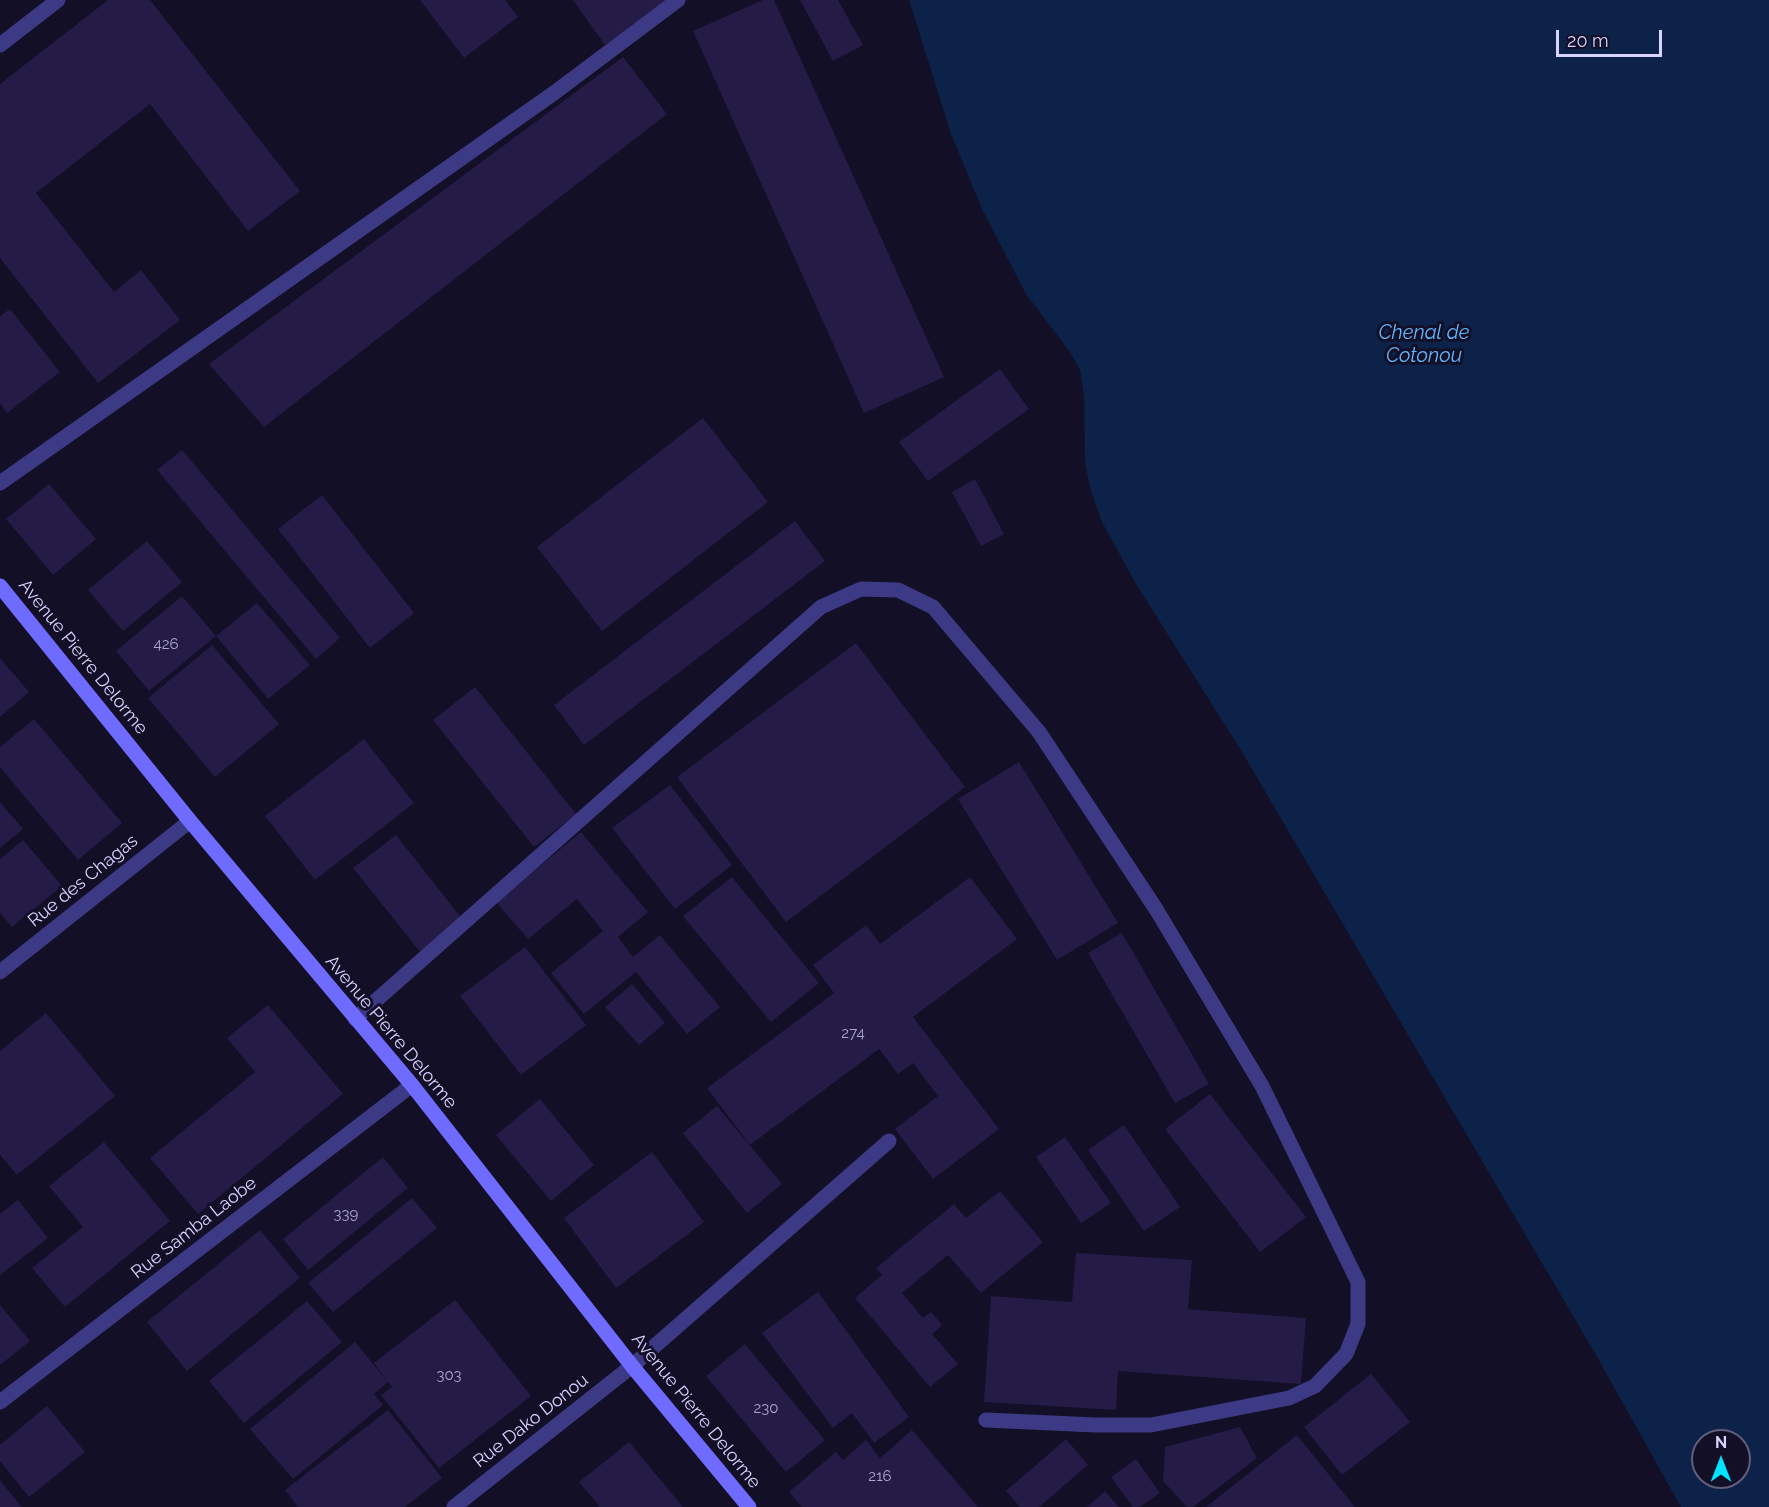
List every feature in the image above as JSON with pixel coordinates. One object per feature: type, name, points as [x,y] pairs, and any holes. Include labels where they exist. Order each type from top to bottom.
[{"type":"main road","name":"Avenue Pierre Delorme","points":[[0,586],[190,820],[412,1085],[632,1365],[749,1507]]},
{"type":"street","points":[[0,45],[58,0]]},
{"type":"street","points":[[0,483],[554,93],[678,0]]},
{"type":"street","points":[[355,1019],[821,607],[861,589],[898,590],[933,607],[1039,732],[1156,909],[1262,1086],[1358,1282],[1358,1324],[1346,1354],[1315,1386],[1288,1398],[1151,1425],[986,1420]]},
{"type":"street","name":"Rue des Chagas","points":[[0,972],[190,820]]},
{"type":"street","name":"Rue Samba Laobe","points":[[0,1402],[412,1085]]},
{"type":"street","name":"Rue Dako Donou","points":[[454,1507],[632,1365],[889,1141]]},
{"type":"water","name":"Chenal de Cotonou","points":[[909,0],[1769,0],[1769,1507],[1681,1507],[1596,1355],[1239,747],[1136,584],[1102,522],[1090,488],[1085,462],[1084,396],[1080,370],[1070,352],[1026,294],[982,209],[951,134]]},
{"type":"building","points":[[108,0],[150,0],[300,191],[248,231],[150,104],[36,193],[114,292],[141,270],[180,320],[98,383],[0,258],[0,84]]},
{"type":"building","points":[[420,0],[505,0],[518,17],[464,58]]},
{"type":"building","points":[[573,0],[667,0],[605,45]]},
{"type":"building","points":[[763,0],[774,0],[944,377],[864,413],[693,31]]},
{"type":"building","points":[[800,0],[838,0],[863,45],[833,61]]},
{"type":"building","points":[[623,57],[667,114],[264,427],[209,364]]},
{"type":"building","points":[[10,309],[60,372],[7,413],[0,403],[0,316]]},
{"type":"building","points":[[1000,369],[1029,409],[928,481],[899,442]]},
{"type":"building","points":[[703,418],[768,502],[602,631],[537,547]]},
{"type":"building","points":[[182,450],[340,638],[316,659],[157,470]]},
{"type":"building","points":[[975,479],[1004,534],[981,546],[952,492]]},
{"type":"building","points":[[49,484],[96,539],[53,575],[6,519]]},
{"type":"building","points":[[322,495],[414,613],[370,648],[278,529]]},
{"type":"building","points":[[795,521],[825,561],[584,745],[554,705]]},
{"type":"building","points":[[147,541],[182,582],[123,631],[88,590]]},
{"type":"building","points":[[182,596],[216,636],[149,691],[116,651]]},
{"type":"building","points":[[257,603],[310,665],[268,699],[216,636]]},
{"type":"building","points":[[856,643],[965,787],[786,922],[677,777]]},
{"type":"building","points":[[212,645],[279,724],[215,777],[148,698]]},
{"type":"building","points":[[0,658],[29,692],[0,717]]},
{"type":"building","points":[[475,687],[576,814],[534,847],[433,720]]},
{"type":"building","points":[[34,719],[122,823],[78,860],[0,767],[0,747]]},
{"type":"building","points":[[364,739],[414,803],[315,880],[265,816]]},
{"type":"building","points":[[1019,762],[1118,923],[1057,960],[958,799]]},
{"type":"building","points":[[670,785],[732,865],[675,909],[612,828]]},
{"type":"building","points":[[0,802],[23,829],[0,848]]},
{"type":"building","points":[[581,832],[648,912],[618,937],[633,957],[660,935],[720,1007],[687,1034],[636,972],[584,1014],[551,973],[603,931],[577,899],[528,939],[496,902]]},
{"type":"building","points":[[396,835],[463,920],[421,953],[353,868]]},
{"type":"building","points":[[23,840],[62,886],[12,927],[0,913],[0,859]]},
{"type":"building","points":[[732,877],[819,983],[771,1022],[683,916]]},
{"type":"building","points":[[970,877],[1017,939],[913,1017],[999,1129],[933,1179],[895,1129],[938,1096],[913,1063],[898,1074],[879,1049],[750,1145],[707,1088],[834,993],[813,965],[866,925],[880,944]]},
{"type":"building","points":[[1122,933],[1209,1084],[1175,1103],[1088,953]]},
{"type":"building","points":[[525,947],[586,1025],[521,1075],[460,996]]},
{"type":"building","points":[[632,984],[665,1023],[639,1045],[605,1007]]},
{"type":"building","points":[[268,1005],[343,1094],[198,1214],[150,1158],[255,1072],[227,1038]]},
{"type":"building","points":[[46,1013],[115,1096],[17,1175],[0,1155],[0,1051]]},
{"type":"building","points":[[1210,1094],[1306,1217],[1260,1252],[1165,1129]]},
{"type":"building","points":[[540,1099],[594,1165],[551,1201],[496,1135]]},
{"type":"building","points":[[717,1106],[782,1184],[747,1213],[683,1133]]},
{"type":"building","points":[[1124,1125],[1180,1207],[1144,1231],[1088,1150]]},
{"type":"building","points":[[1065,1137],[1111,1203],[1081,1223],[1036,1157]]},
{"type":"building","points":[[104,1142],[170,1221],[65,1307],[32,1268],[83,1227],[49,1186]]},
{"type":"building","points":[[652,1152],[704,1222],[616,1288],[564,1218]]},
{"type":"building","points":[[383,1157],[408,1188],[308,1270],[283,1239]]},
{"type":"building","points":[[1000,1191],[1043,1242],[981,1293],[948,1255],[902,1293],[923,1318],[931,1312],[942,1325],[932,1334],[958,1364],[930,1387],[855,1298],[882,1275],[876,1268],[954,1204],[966,1218]]},
{"type":"building","points":[[412,1198],[437,1228],[333,1312],[308,1283]]},
{"type":"building","points":[[18,1200],[48,1238],[0,1275],[0,1214]]},
{"type":"building","points":[[260,1230],[300,1278],[187,1371],[147,1322]]},
{"type":"building","points":[[1076,1253],[1192,1260],[1188,1309],[1306,1318],[1301,1384],[1118,1371],[1116,1410],[984,1402],[991,1296],[1072,1302]]},
{"type":"building","points":[[818,1292],[909,1417],[874,1443],[852,1413],[833,1428],[762,1333]]},
{"type":"building","points":[[455,1300],[531,1396],[439,1468],[381,1395],[392,1387],[374,1363]]},
{"type":"building","points":[[307,1301],[342,1342],[244,1423],[209,1381]]},
{"type":"building","points":[[0,1305],[30,1341],[0,1365]]},
{"type":"building","points":[[355,1342],[388,1382],[374,1394],[383,1405],[293,1479],[250,1429]]},
{"type":"building","points":[[745,1344],[825,1440],[786,1472],[706,1376]]},
{"type":"building","points":[[1371,1374],[1410,1422],[1342,1475],[1304,1427]]},
{"type":"building","points":[[47,1406],[85,1452],[29,1497],[0,1461],[0,1445]]},
{"type":"building","points":[[388,1410],[442,1478],[405,1507],[298,1507],[285,1490]]},
{"type":"building","points":[[1240,1427],[1257,1458],[1193,1507],[1187,1507],[1163,1481],[1165,1447]]},
{"type":"building","points":[[912,1430],[978,1507],[802,1507],[789,1492],[836,1452],[843,1460],[866,1440],[880,1458]]},
{"type":"building","points":[[1297,1435],[1355,1507],[1206,1507]]},
{"type":"building","points":[[1066,1439],[1088,1465],[1039,1507],[1020,1507],[1006,1491]]},
{"type":"building","points":[[629,1442],[683,1507],[600,1507],[579,1482]]},
{"type":"building","points":[[1136,1459],[1160,1493],[1140,1507],[1133,1507],[1111,1477]]},
{"type":"building","points":[[0,1480],[22,1507],[0,1507]]},
{"type":"building","points":[[1105,1491],[1119,1507],[1087,1507]]}]
